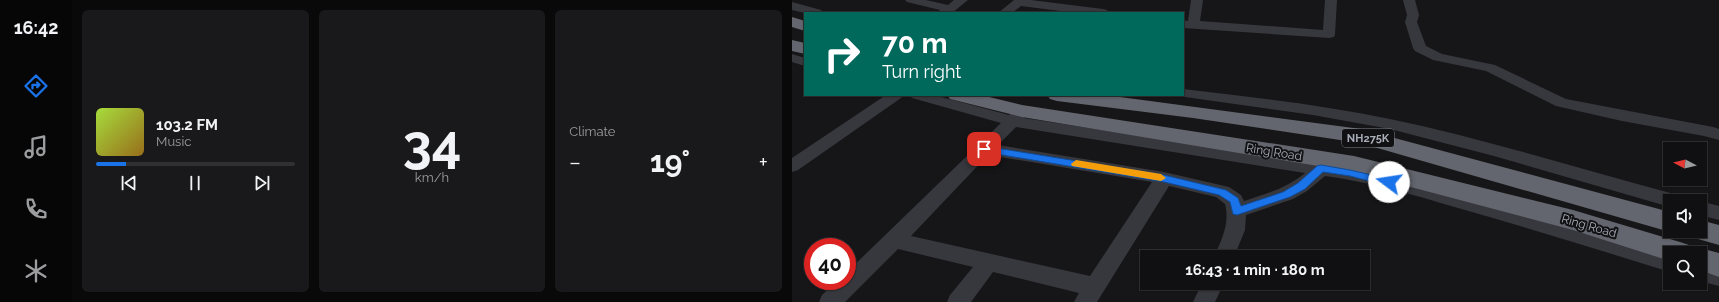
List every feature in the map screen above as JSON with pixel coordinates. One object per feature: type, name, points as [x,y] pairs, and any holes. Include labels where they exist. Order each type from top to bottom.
[{"type":"highway","points":[[792,22],[804,26]]},
{"type":"highway","points":[[792,45],[804,49]]},
{"type":"highway","name":"Ring Road","points":[[960,96],[1017,116],[1354,164],[1573,220],[1663,248]]},
{"type":"highway","name":"Ring Road","points":[[1065,96],[1193,112],[1361,136],[1663,220]]},
{"type":"highway","points":[[1707,232],[1719,235]]},
{"type":"highway","points":[[1707,261],[1719,265]]},
{"type":"street","points":[[911,0],[947,11],[962,0]]},
{"type":"street","points":[[1078,11],[1089,0]]},
{"type":"street","points":[[1197,0],[1188,25],[1329,34],[1331,0]]},
{"type":"street","points":[[1409,0],[1413,15],[1412,22],[1420,48],[1438,57],[1490,68],[1561,103],[1622,116],[1707,131],[1719,135]]},
{"type":"street","points":[[1005,12],[1020,1],[1090,12]]},
{"type":"street","points":[[792,6],[813,12]]},
{"type":"street","points":[[792,58],[804,62]]},
{"type":"street","points":[[1184,93],[1390,124],[1490,149],[1663,198]]},
{"type":"street","points":[[792,166],[895,96]]},
{"type":"street","points":[[922,96],[1017,116],[1251,159],[1350,173],[1532,221],[1663,261]]},
{"type":"street","points":[[830,302],[1017,116]]},
{"type":"street","points":[[984,149],[1164,178],[1222,192],[1234,200],[1237,211],[1237,227],[1227,250]]},
{"type":"street","points":[[1237,211],[1286,194],[1301,186],[1321,169]]},
{"type":"street","points":[[894,240],[989,262],[1090,294],[1164,178]]},
{"type":"street","points":[[1707,210],[1719,213]]},
{"type":"street","points":[[958,302],[989,262]]},
{"type":"street","points":[[1707,274],[1719,277]]},
{"type":"street","points":[[1204,302],[1210,290]]},
{"type":"slow traffic","points":[[1076,164],[1161,178]]},
{"type":"route","points":[[984,149],[1164,178],[1222,192],[1234,200],[1237,211],[1286,194],[1301,186],[1321,169],[1350,173],[1389,182]]}]
